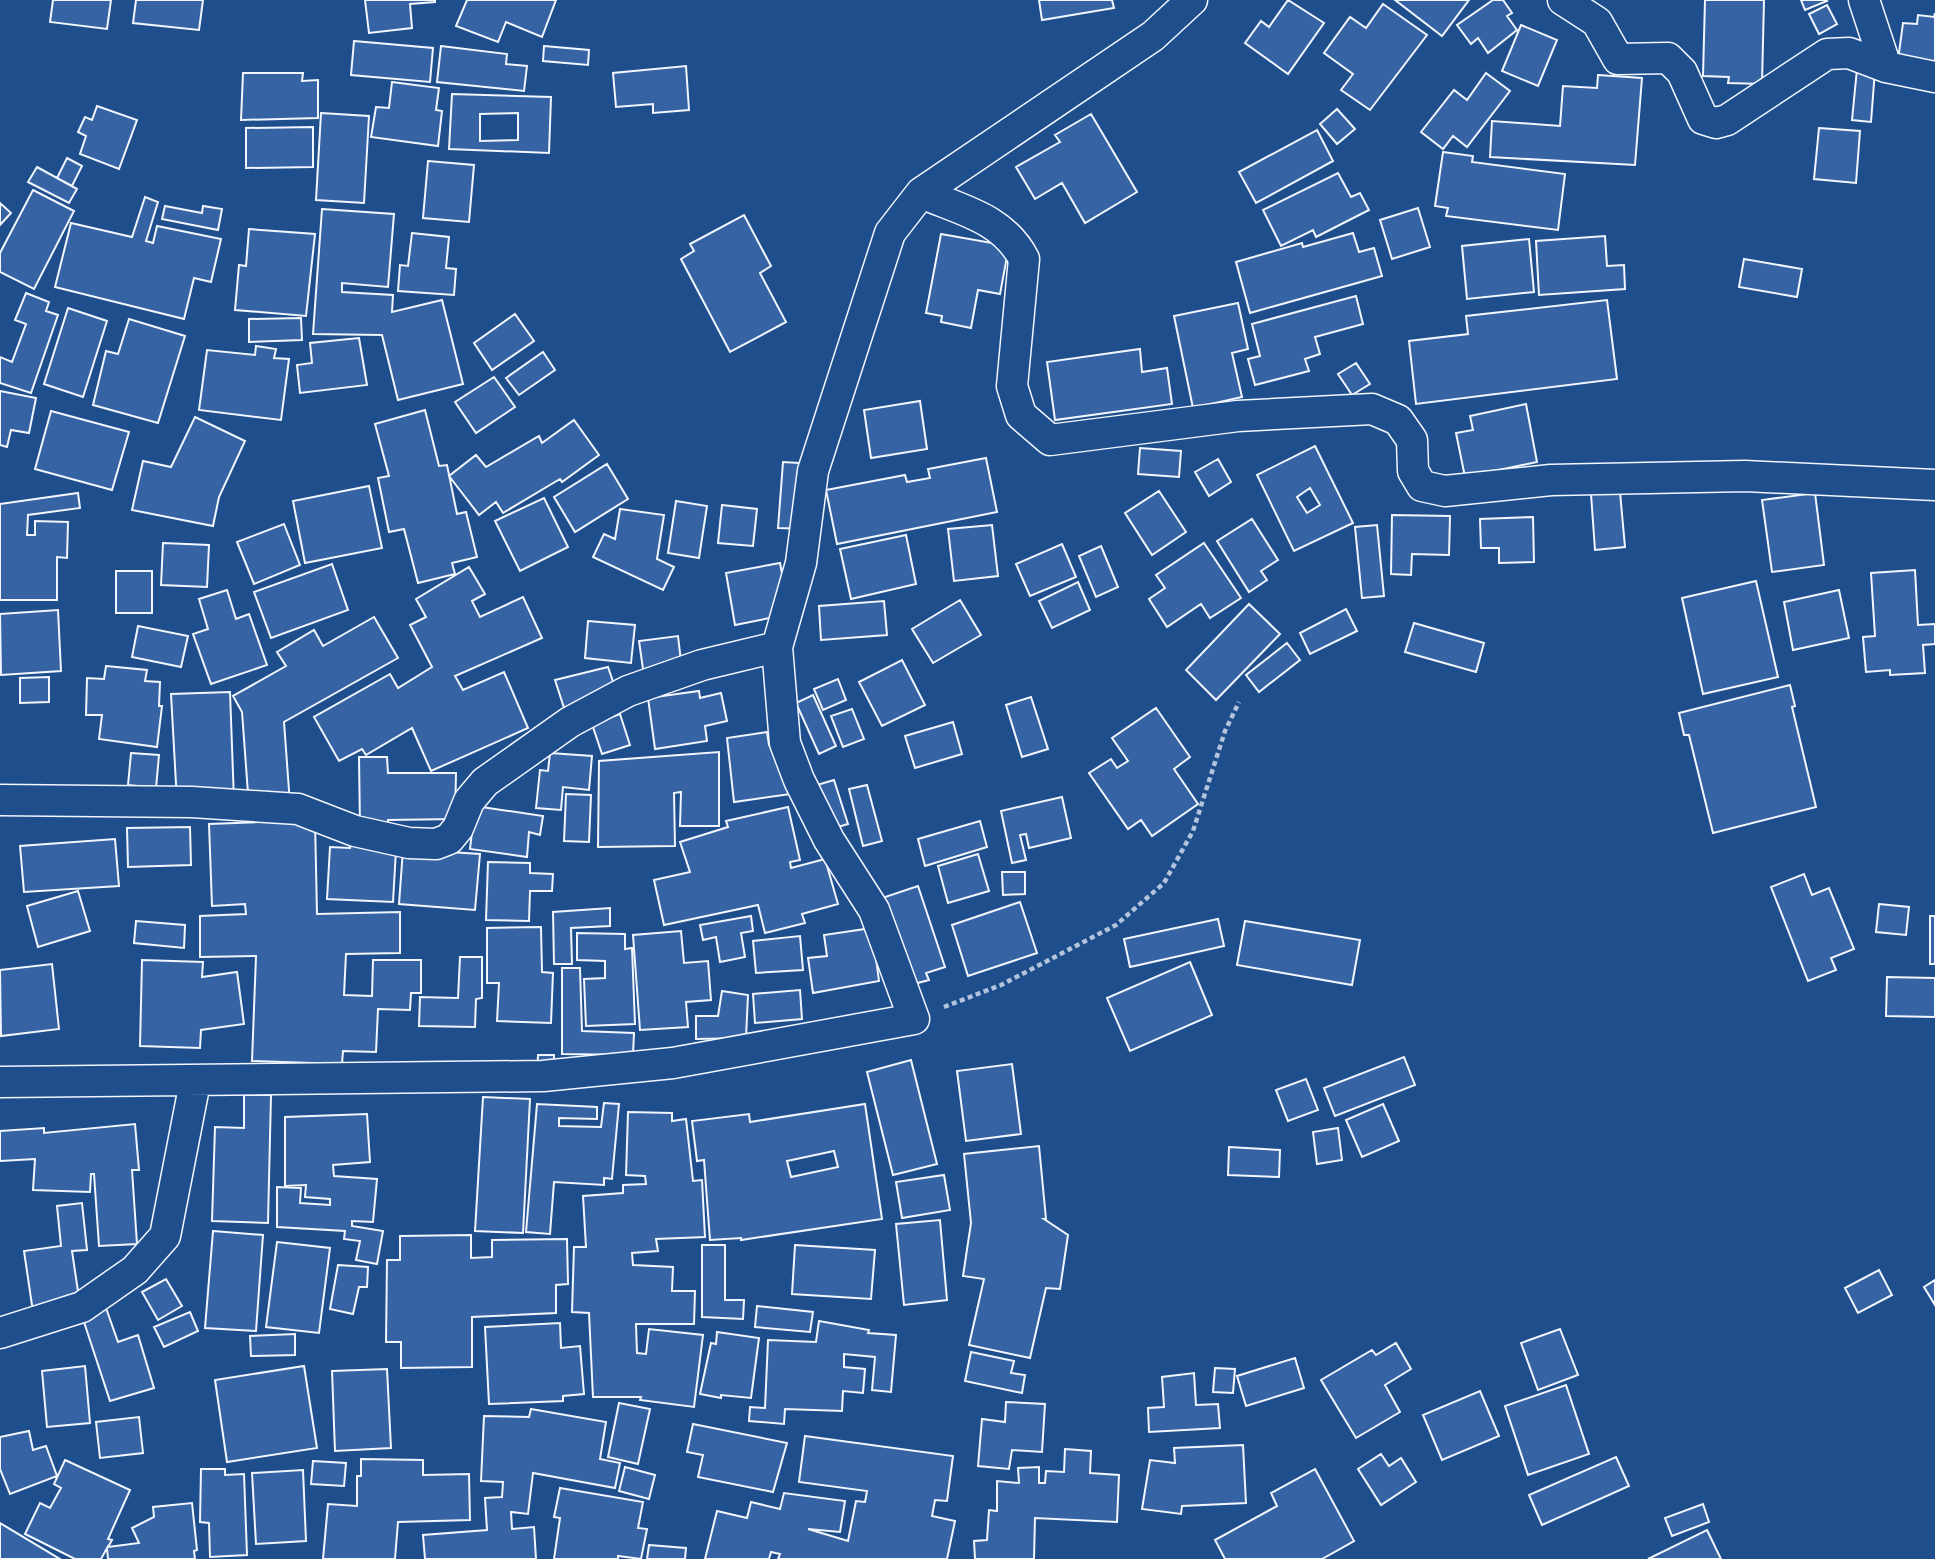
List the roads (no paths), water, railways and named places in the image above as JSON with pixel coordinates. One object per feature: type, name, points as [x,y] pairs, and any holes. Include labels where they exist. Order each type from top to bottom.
[{"type":"street","points":[[0,1082],[195,1082],[543,1076],[673,1063],[914,1019],[874,910],[829,840],[785,743],[777,647],[801,563],[813,471],[890,233],[921,193],[1153,36],[1192,0]]},
{"type":"street","points":[[1563,0],[1597,22],[1618,59],[1668,58],[1682,72],[1703,119],[1716,123],[1727,120],[1827,54],[1849,53],[1886,67],[1935,77]]},
{"type":"street","points":[[1864,0],[1886,67]]},
{"type":"street","points":[[921,193],[1001,228],[1015,242],[1024,259],[1012,386],[1021,415],[1051,440],[1238,416],[1372,409],[1398,420],[1412,440],[1413,471],[1422,486],[1445,491],[1551,480],[1745,476],[1935,485]]},
{"type":"street","points":[[0,800],[192,802],[298,809],[355,831],[409,843],[436,844],[449,839],[458,828],[469,801],[485,782],[570,722],[628,691],[702,665],[777,647]]},
{"type":"street","points":[[0,1334],[82,1307],[135,1270],[165,1236],[195,1082]]}]
